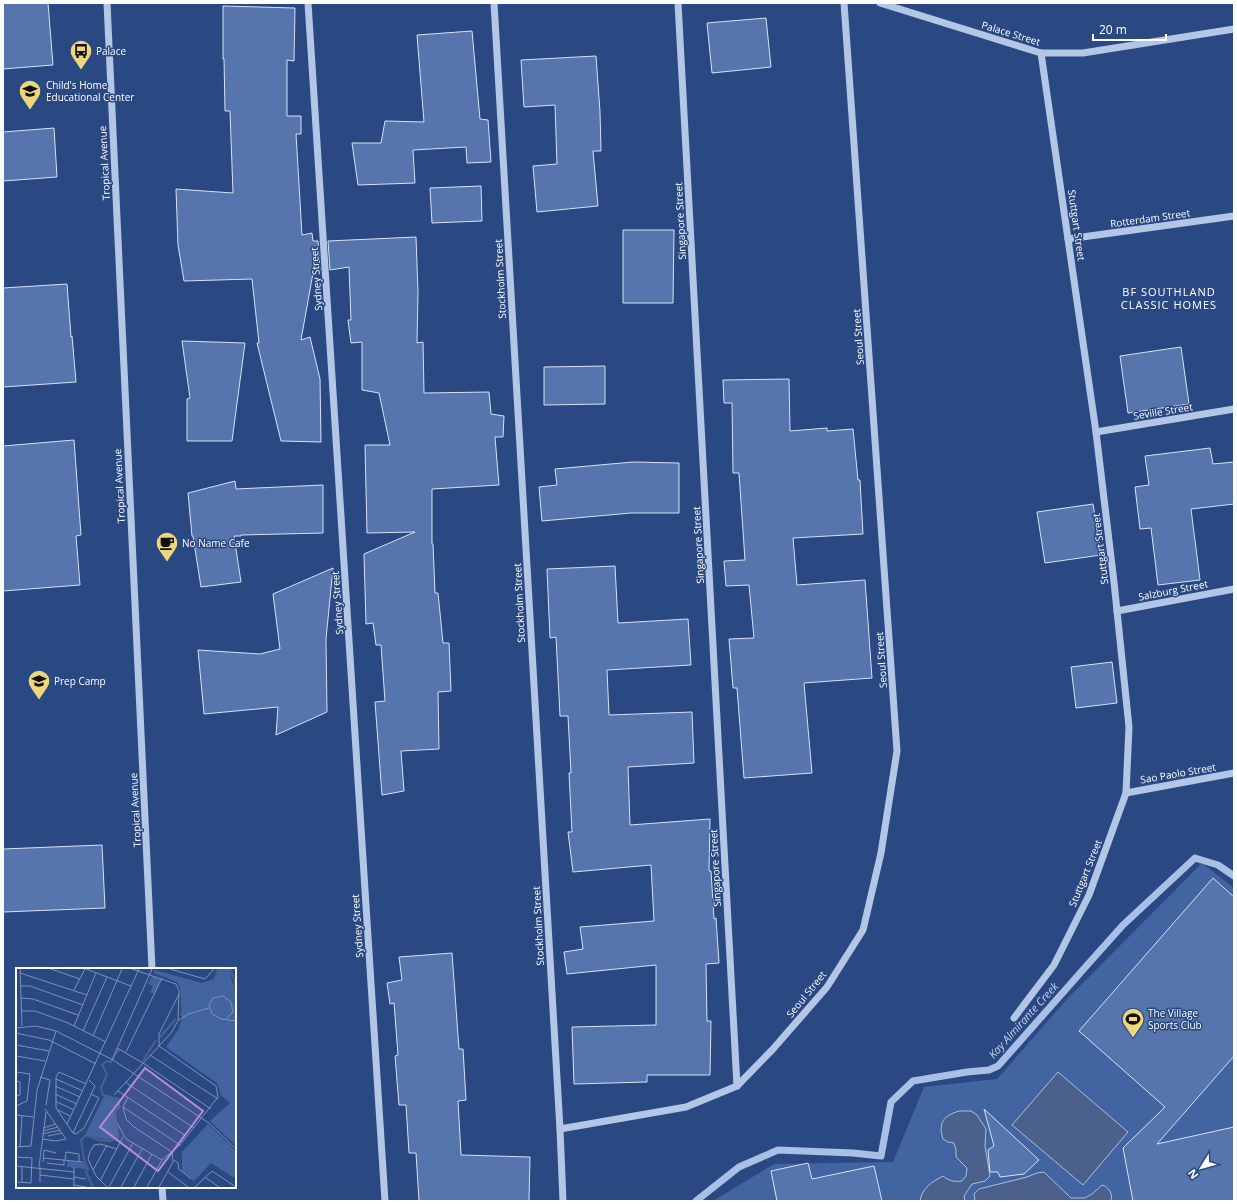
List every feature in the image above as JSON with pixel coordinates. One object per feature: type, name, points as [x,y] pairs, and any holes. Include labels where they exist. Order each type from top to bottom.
[{"type":"street","name":"Tropical Avenue","points":[[106,3],[152,968]]},
{"type":"street","name":"Sydney Street","points":[[308,3],[385,1201]]},
{"type":"street","name":"Stockholm Street","points":[[494,3],[563,1201]]},
{"type":"street","name":"Singapore Street","points":[[678,3],[737,1086]]},
{"type":"street","name":"Seoul Street","points":[[560,1129],[686,1107],[737,1086],[773,1049],[827,987],[863,930],[881,853],[897,751],[844,3]]},
{"type":"street","name":"Palace Street","points":[[880,3],[1041,53],[1083,53],[1234,29]]},
{"type":"street","name":"Stuttgart Street","points":[[1014,1018],[1054,965],[1089,895],[1126,793],[1129,727],[1096,432],[1041,53]]},
{"type":"street","name":"Rotterdam Street","points":[[1068,239],[1234,216]]},
{"type":"street","name":"Seville Street","points":[[1096,432],[1234,409]]},
{"type":"street","name":"Salzburg Street","points":[[1117,612],[1234,589]]},
{"type":"street","name":"Sao Paolo Street","points":[[1126,793],[1234,773]]},
{"type":"street","points":[[162,1188],[163,1201]]},
{"type":"shaded area","name":"The Village Sports Club","points":[[1202,863],[1234,888],[1234,1201],[713,1201],[774,1164],[893,1162],[924,1087],[997,1079],[1067,999]]},
{"type":"shaded area","points":[[1058,1072],[1128,1132],[1083,1185],[1012,1125]]},
{"type":"shaded area","points":[[959,1111],[971,1111],[977,1115],[986,1129],[985,1146],[990,1176],[985,1181],[972,1184],[964,1196],[965,1201],[920,1201],[925,1189],[931,1183],[943,1176],[950,1180],[962,1181],[966,1176],[967,1168],[956,1157],[954,1143],[943,1139],[941,1129],[943,1121],[949,1115]]},
{"type":"shaded area","points":[[1044,1172],[1071,1198],[1085,1198],[1102,1185],[1107,1187],[1110,1191],[1111,1201],[975,1201],[974,1194],[979,1189]]},
{"type":"building","points":[[3,3],[48,3],[53,65],[3,69]]},
{"type":"building","points":[[223,6],[295,8],[294,61],[287,60],[287,116],[301,116],[301,134],[296,134],[302,235],[312,233],[313,241],[318,241],[320,272],[313,273],[301,340],[310,337],[320,379],[321,442],[281,441],[257,343],[259,343],[252,279],[184,281],[178,245],[176,189],[233,193],[230,111],[225,111]]},
{"type":"building","points":[[766,18],[771,67],[712,73],[707,23]]},
{"type":"building","points":[[472,31],[480,119],[488,120],[491,162],[467,163],[466,147],[413,150],[415,183],[358,185],[352,143],[381,143],[385,121],[424,122],[417,35]]},
{"type":"building","points":[[596,56],[601,151],[593,151],[598,206],[537,212],[533,166],[557,164],[555,105],[524,107],[521,60]]},
{"type":"building","points":[[54,128],[57,177],[3,181],[3,132]]},
{"type":"building","points":[[481,186],[482,221],[432,223],[430,188]]},
{"type":"building","points":[[623,230],[674,230],[673,303],[623,303]]},
{"type":"building","points":[[416,237],[418,292],[417,343],[423,342],[424,393],[489,392],[491,414],[504,416],[503,437],[495,437],[499,485],[432,489],[432,544],[435,593],[438,593],[443,643],[449,643],[451,691],[438,692],[439,749],[401,751],[404,791],[382,795],[375,702],[385,701],[381,645],[376,645],[373,623],[366,624],[364,554],[415,532],[367,533],[365,445],[390,445],[379,393],[362,390],[362,342],[351,343],[348,320],[351,320],[349,267],[330,270],[328,241]]},
{"type":"building","points":[[67,284],[76,382],[3,387],[3,288]]},
{"type":"building","points":[[182,341],[245,343],[232,441],[187,441],[187,399],[190,398]]},
{"type":"building","points":[[1181,347],[1189,404],[1128,413],[1120,356]]},
{"type":"building","points":[[605,366],[605,404],[544,405],[544,367]]},
{"type":"building","points":[[789,379],[790,431],[827,428],[827,431],[853,429],[858,480],[860,480],[863,534],[793,538],[797,585],[865,580],[872,678],[804,683],[812,773],[744,778],[737,688],[733,688],[729,639],[754,638],[749,585],[726,586],[724,561],[745,560],[739,473],[733,473],[732,403],[724,403],[723,380]]},
{"type":"building","points":[[74,440],[81,535],[76,536],[80,585],[3,591],[3,446]]},
{"type":"building","points":[[1210,448],[1213,464],[1234,462],[1234,504],[1191,509],[1200,580],[1158,585],[1151,528],[1140,529],[1135,487],[1149,485],[1145,456]]},
{"type":"building","points":[[633,462],[679,463],[679,513],[631,513],[542,521],[539,487],[557,485],[555,469]]},
{"type":"building","points":[[235,481],[236,489],[323,485],[323,533],[234,536],[241,582],[201,587],[192,536],[188,493]]},
{"type":"building","points":[[1093,504],[1101,555],[1045,563],[1037,512]]},
{"type":"building","points":[[615,566],[618,623],[688,619],[691,665],[607,670],[609,715],[692,712],[694,763],[628,767],[630,825],[710,819],[709,871],[711,871],[719,963],[706,964],[707,1021],[711,1021],[710,1075],[647,1075],[647,1082],[574,1084],[572,1027],[656,1025],[656,965],[567,974],[564,952],[583,949],[580,927],[654,921],[651,865],[573,872],[568,832],[572,832],[568,716],[560,716],[556,637],[550,638],[547,569]]},
{"type":"building","points":[[333,568],[326,639],[327,712],[276,735],[278,707],[204,714],[198,650],[260,654],[280,649],[273,594]]},
{"type":"building","points":[[1112,662],[1117,703],[1076,708],[1071,667]]},
{"type":"building","points":[[102,845],[105,908],[3,912],[3,849]]},
{"type":"building","points":[[1213,878],[1234,897],[1234,1056],[1157,1144],[1234,1127],[1234,1201],[1133,1201],[1123,1148],[1165,1107],[1079,1031]]},
{"type":"building","points":[[452,953],[459,1049],[463,1049],[466,1100],[458,1101],[461,1155],[530,1157],[529,1201],[419,1201],[416,1153],[409,1153],[406,1105],[399,1105],[395,1056],[398,1055],[394,1003],[390,1004],[387,983],[402,980],[399,957]]},
{"type":"building","points":[[984,1109],[1039,1160],[1024,1174],[1000,1177],[998,1172],[990,1172],[988,1150],[994,1146]]},
{"type":"building","points":[[808,1163],[812,1179],[874,1166],[882,1201],[777,1201],[771,1171]]},
{"type":"waterway","name":"Kay Almirante Creek","points":[[696,1201],[739,1167],[778,1150],[853,1153],[881,1156],[891,1102],[913,1081],[989,1070],[998,1066],[1123,925],[1195,858],[1218,865],[1234,876]]},
{"type":"place","name":"Palace","points":[[81,70]]},
{"type":"place","name":"Child's Home Educational Center","points":[[30,110]]},
{"type":"place","name":"No Name Cafe","points":[[167,562]]},
{"type":"place","name":"Prep Camp","points":[[39,700]]},
{"type":"place","name":"The Village Sports Club","points":[[1133,1038]]},
{"type":"district","name":"BF SOUTHLAND CLASSIC HOMES","points":[[1169,297]]}]
